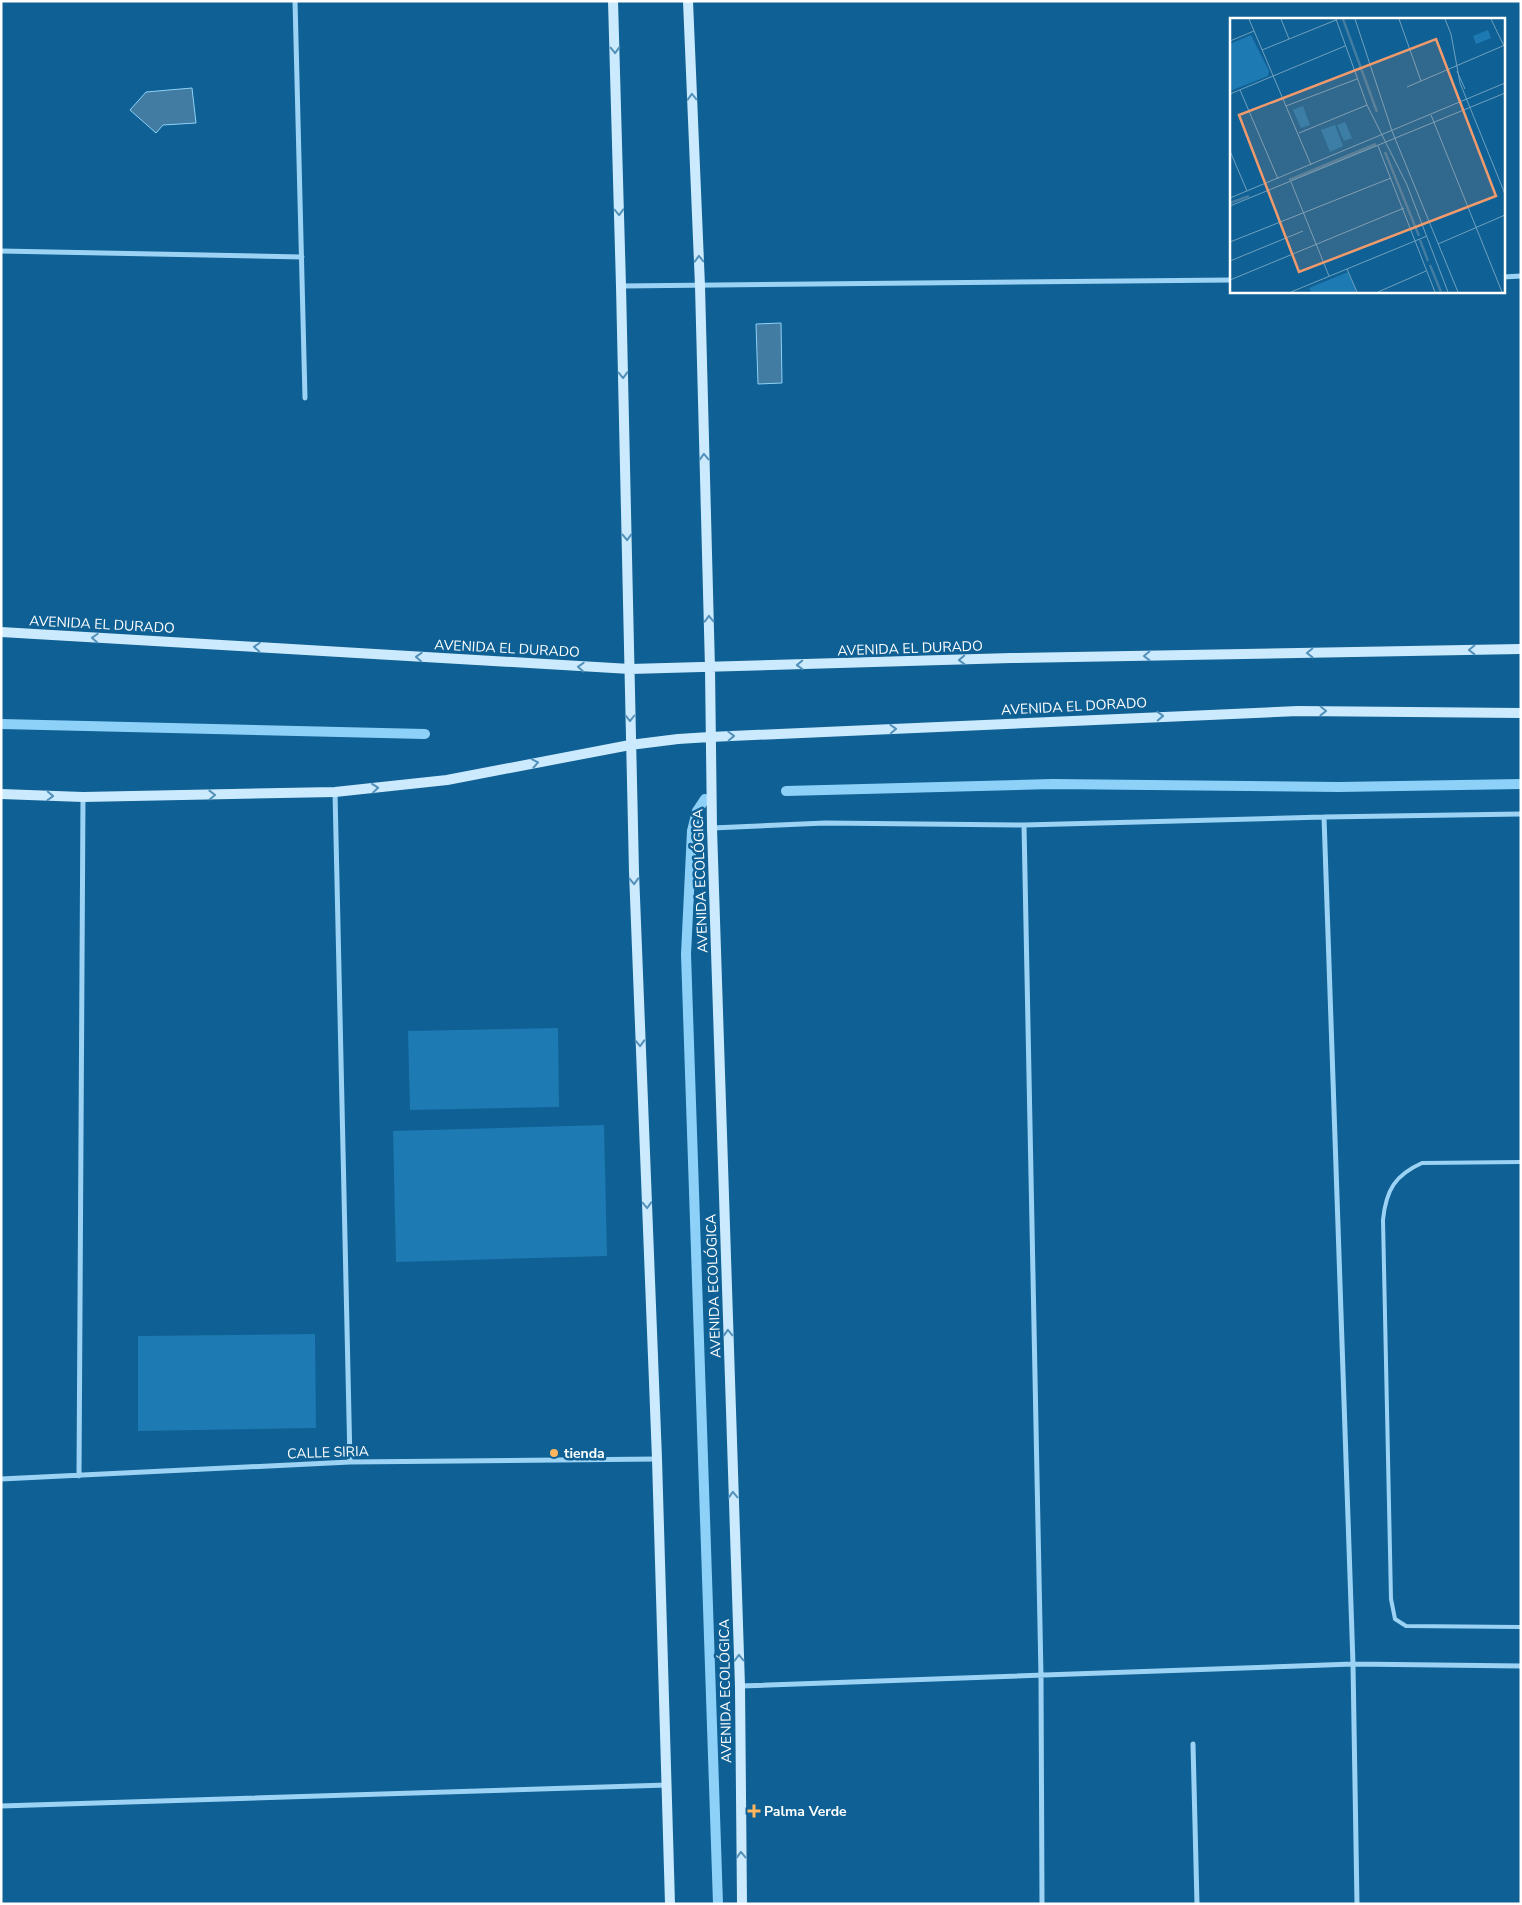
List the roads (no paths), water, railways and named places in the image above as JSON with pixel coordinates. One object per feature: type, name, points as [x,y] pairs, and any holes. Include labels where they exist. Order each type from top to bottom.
[{"type":"street","points":[[296,1],[305,398]]},
{"type":"street","points":[[613,1],[630,670],[630,745],[657,1459],[670,1904]]},
{"type":"street","name":"AVENIDA ECOLÓGICA","points":[[688,1],[700,286],[710,668],[712,828],[740,1686],[742,1904]]},
{"type":"street","points":[[1,250],[302,257]]},
{"type":"street","points":[[1504,277],[1521,276]]},
{"type":"street","points":[[621,286],[1230,280]]},
{"type":"street","name":"AVENIDA EL DURADO","points":[[1,632],[630,670],[1011,658],[1521,649]]},
{"type":"street","name":"AVENIDA EL DORADO","points":[[630,745],[710,737],[1298,711],[1521,713]]},
{"type":"street","points":[[1,794],[83,797],[334,792],[447,780],[630,745]]},
{"type":"street","points":[[334,792],[350,1462]]},
{"type":"street","points":[[79,1476],[83,797]]},
{"type":"street","points":[[712,828],[825,823],[1024,825],[1521,814]]},
{"type":"street","points":[[1324,817],[1353,1664],[1357,1904]]},
{"type":"street","points":[[1024,825],[1041,1676],[1042,1904]]},
{"type":"street","name":"CALLE SIRIA","points":[[1,1479],[350,1462],[657,1459]]},
{"type":"street","points":[[740,1686],[1353,1664],[1521,1666]]},
{"type":"street","points":[[1193,1744],[1196,1904]]},
{"type":"street","points":[[1,1806],[668,1785]]},
{"type":"lane","points":[[1521,1162],[1422,1163],[1400,1176],[1385,1201],[1383,1220],[1390,1570],[1391,1598],[1395,1619],[1406,1626],[1521,1627]]},
{"type":"waterway","points":[[1,724],[425,734]]},
{"type":"waterway","points":[[786,791],[1052,784],[1339,787],[1521,784]]},
{"type":"waterway","points":[[705,799],[697,811],[692,831],[686,954],[718,1904]]},
{"type":"place","name":"tienda","points":[[554,1453]]},
{"type":"place","name":"Palma Verde","points":[[754,1811]]}]
